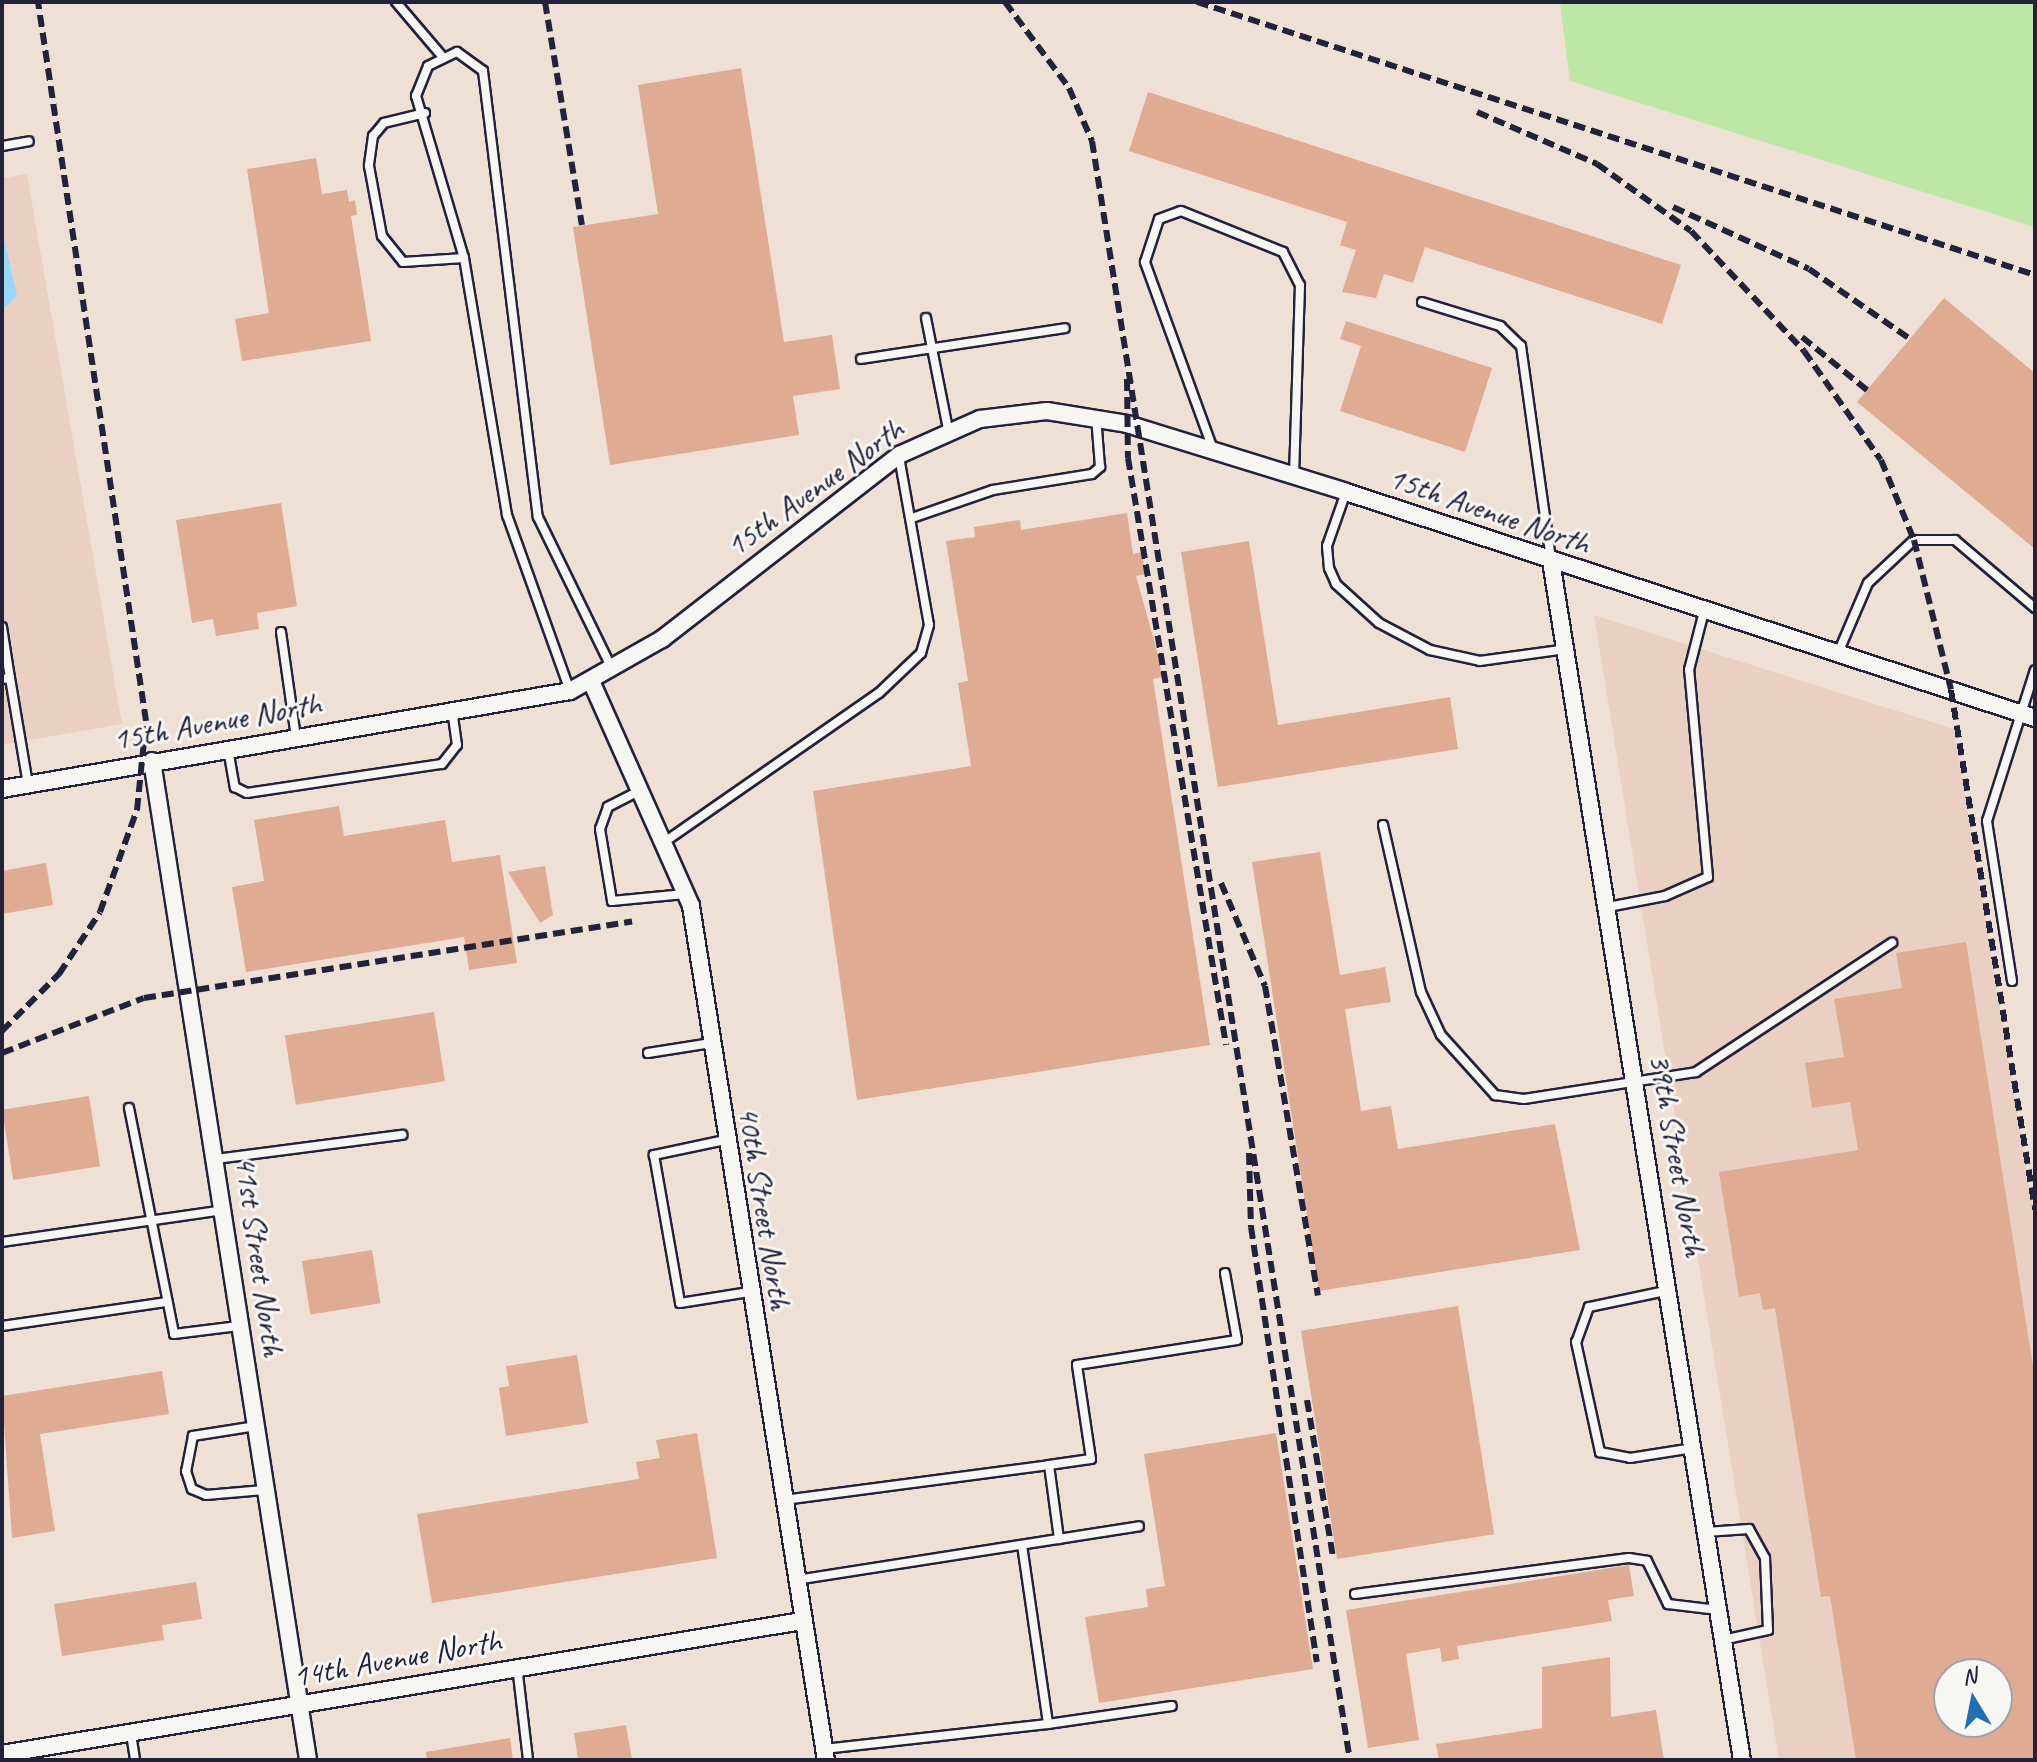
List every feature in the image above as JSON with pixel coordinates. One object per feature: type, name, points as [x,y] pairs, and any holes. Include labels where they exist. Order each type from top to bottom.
[{"type":"street","name":"15th Avenue North","points":[[2,789],[570,691],[613,671],[899,455],[948,429],[1013,412],[1095,416],[1346,492],[2035,718]]},
{"type":"street","name":"39th Street North","points":[[1551,561],[1568,649],[1635,1083],[1672,1289],[1742,1760]]},
{"type":"street","name":"40th Street North","points":[[591,681],[686,894],[780,1501],[825,1755]]},
{"type":"street","name":"41st Street North","points":[[152,761],[308,1760]]},
{"type":"street","name":"14th Avenue North","points":[[2,1754],[802,1621]]},
{"type":"lane","points":[[396,2],[442,56]]},
{"type":"lane","points":[[570,691],[507,515],[464,258],[425,113],[419,80],[442,56],[471,56],[483,71],[538,517],[613,671]]},
{"type":"lane","points":[[425,113],[384,123],[373,136],[369,166],[382,236],[403,262],[464,258]]},
{"type":"lane","points":[[2,146],[29,141]]},
{"type":"lane","points":[[1214,453],[1145,262],[1159,219],[1181,211],[1283,252],[1300,285],[1294,478]]},
{"type":"lane","points":[[1422,302],[1500,326],[1521,346],[1551,561]]},
{"type":"lane","points":[[926,318],[948,429]]},
{"type":"lane","points":[[861,359],[1065,328]]},
{"type":"lane","points":[[912,518],[993,490],[1092,474],[1100,467],[1095,416]]},
{"type":"lane","points":[[663,843],[867,702],[921,653],[929,625],[899,455]]},
{"type":"lane","points":[[1346,492],[1327,546],[1329,568],[1336,584],[1379,623],[1430,650],[1480,661],[1568,649]]},
{"type":"lane","points":[[1838,653],[1868,583],[1914,540],[1955,540],[2035,608]]},
{"type":"lane","points":[[1608,907],[1676,893],[1708,877],[1689,670],[1704,611]]},
{"type":"lane","points":[[2,627],[6,678],[28,784]]},
{"type":"lane","points":[[281,632],[296,737]]},
{"type":"lane","points":[[2012,981],[1987,821],[2016,713],[2035,670]]},
{"type":"lane","points":[[228,749],[235,787],[247,793],[442,764],[457,745],[452,709]]},
{"type":"lane","points":[[640,791],[608,807],[600,829],[612,901],[686,894]]},
{"type":"lane","points":[[1383,825],[1421,992],[1441,1035],[1495,1095],[1524,1099],[1696,1072],[1892,943]]},
{"type":"lane","points":[[648,1053],[711,1043]]},
{"type":"lane","points":[[129,1108],[174,1334],[239,1326]]},
{"type":"lane","points":[[216,1159],[402,1135]]},
{"type":"lane","points":[[725,1140],[654,1155],[680,1303],[749,1292]]},
{"type":"lane","points":[[2,1242],[224,1210]]},
{"type":"lane","points":[[780,1501],[1091,1459],[1077,1365],[1237,1340],[1225,1273]]},
{"type":"lane","points":[[1672,1289],[1589,1307],[1576,1342],[1600,1452],[1630,1458],[1694,1448]]},
{"type":"lane","points":[[2,1326],[167,1302]]},
{"type":"lane","points":[[256,1426],[193,1436],[186,1471],[192,1489],[206,1495],[264,1490]]},
{"type":"lane","points":[[1049,1465],[1059,1539]]},
{"type":"lane","points":[[794,1581],[1139,1526]]},
{"type":"lane","points":[[1706,1532],[1749,1529],[1765,1558],[1768,1630],[1723,1640]]},
{"type":"lane","points":[[1022,1545],[1048,1724]]},
{"type":"lane","points":[[1355,1594],[1629,1558],[1647,1561],[1668,1604],[1718,1610]]},
{"type":"lane","points":[[517,1666],[528,1760]]},
{"type":"lane","points":[[825,1755],[1172,1706]]},
{"type":"lane","points":[[131,1734],[135,1760]]},
{"type":"shaded area","points":[[27,174],[122,724],[2,745],[2,178]]},
{"type":"shaded area","points":[[1594,615],[1954,729],[2035,1221],[2035,1760],[1779,1760]]},
{"type":"green space","points":[[1560,2],[2035,2],[2035,227],[1570,81]]},
{"type":"water","points":[[2,229],[17,296],[2,310]]},
{"type":"building","points":[[741,68],[784,342],[832,335],[840,389],[793,396],[799,435],[610,465],[573,227],[658,214],[638,85]]},
{"type":"building","points":[[1148,92],[1681,265],[1662,324],[1425,247],[1413,283],[1384,274],[1376,298],[1342,292],[1356,250],[1340,245],[1347,222],[1129,151]]},
{"type":"building","points":[[316,158],[322,194],[347,190],[349,202],[355,200],[357,215],[351,216],[371,341],[242,361],[235,319],[269,313],[247,169]]},
{"type":"building","points":[[1944,298],[2035,373],[2035,549],[1857,402]]},
{"type":"building","points":[[1346,321],[1492,368],[1465,452],[1340,411],[1361,346],[1340,339]]},
{"type":"building","points":[[281,503],[297,606],[257,613],[259,629],[216,636],[213,619],[192,623],[176,520]]},
{"type":"building","points":[[1127,513],[1133,554],[1142,552],[1145,574],[1136,576],[1162,677],[1153,679],[1210,1045],[857,1100],[813,791],[971,766],[958,683],[968,681],[946,541],[975,537],[974,527],[1020,520],[1021,530]]},
{"type":"building","points":[[1249,541],[1278,725],[1450,697],[1458,749],[1218,787],[1181,552]]},
{"type":"building","points":[[339,806],[344,836],[445,820],[452,862],[500,855],[517,963],[469,970],[464,937],[246,972],[232,887],[264,881],[254,820]]},
{"type":"building","points":[[1320,852],[1340,975],[1385,967],[1391,1002],[1345,1009],[1361,1111],[1391,1106],[1398,1149],[1555,1124],[1580,1250],[1319,1291],[1252,862]]},
{"type":"building","points":[[46,863],[53,905],[2,914],[2,871]]},
{"type":"building","points":[[545,866],[553,915],[540,923],[508,872]]},
{"type":"building","points":[[1966,942],[2035,1379],[2035,1760],[1856,1760],[1830,1596],[1821,1597],[1775,1308],[1763,1310],[1760,1293],[1739,1297],[1719,1172],[1858,1150],[1850,1102],[1812,1108],[1805,1063],[1844,1057],[1834,999],[1902,988],[1896,953]]},
{"type":"building","points":[[434,1012],[445,1081],[296,1105],[285,1036]]},
{"type":"building","points":[[89,1096],[100,1166],[13,1180],[2,1110]]},
{"type":"building","points":[[372,1250],[380,1303],[310,1314],[302,1261]]},
{"type":"building","points":[[1458,1306],[1494,1534],[1337,1559],[1301,1331]]},
{"type":"building","points":[[577,1355],[588,1423],[506,1436],[499,1388],[509,1386],[506,1366]]},
{"type":"building","points":[[162,1371],[169,1414],[40,1434],[55,1531],[12,1538],[2,1396]]},
{"type":"building","points":[[697,1433],[717,1558],[432,1603],[417,1514],[639,1479],[636,1462],[660,1458],[656,1440]]},
{"type":"building","points":[[1276,1433],[1313,1669],[1099,1703],[1085,1617],[1148,1607],[1146,1589],[1165,1586],[1144,1454]]},
{"type":"building","points":[[1629,1565],[1634,1596],[1608,1600],[1612,1621],[1457,1646],[1459,1659],[1442,1662],[1440,1648],[1406,1654],[1419,1740],[1368,1748],[1346,1610]]},
{"type":"building","points":[[196,1582],[202,1619],[162,1625],[164,1640],[62,1656],[54,1604]]},
{"type":"building","points":[[1610,1657],[1611,1717],[1656,1710],[1664,1760],[1439,1760],[1436,1744],[1542,1728],[1542,1667]]},
{"type":"building","points":[[626,1725],[632,1760],[578,1760],[574,1733]]},
{"type":"building","points":[[510,1738],[513,1760],[427,1760],[426,1752]]},
{"type":"railway","points":[[2,1031],[59,974],[100,912],[137,810],[146,721],[38,2]]},
{"type":"railway","points":[[545,2],[582,225]]},
{"type":"railway","points":[[1005,2],[1069,88],[1092,141],[1350,1760]]},
{"type":"railway","points":[[1197,2],[2035,275]]},
{"type":"railway","points":[[1477,112],[1597,164],[1691,231],[1804,351],[1881,460],[1914,540],[1951,690],[2035,1209]]},
{"type":"railway","points":[[1673,207],[1809,269],[1910,339]]},
{"type":"railway","points":[[1802,337],[1867,390]]},
{"type":"railway","points":[[1127,379],[1128,458],[1226,1045]]},
{"type":"railway","points":[[1221,883],[1265,986],[1318,1296]]},
{"type":"railway","points":[[2,1053],[144,998],[632,922]]},
{"type":"railway","points":[[1249,1153],[1251,1227],[1317,1662]]},
{"type":"railway","points":[[1307,1400],[1333,1557]]}]
